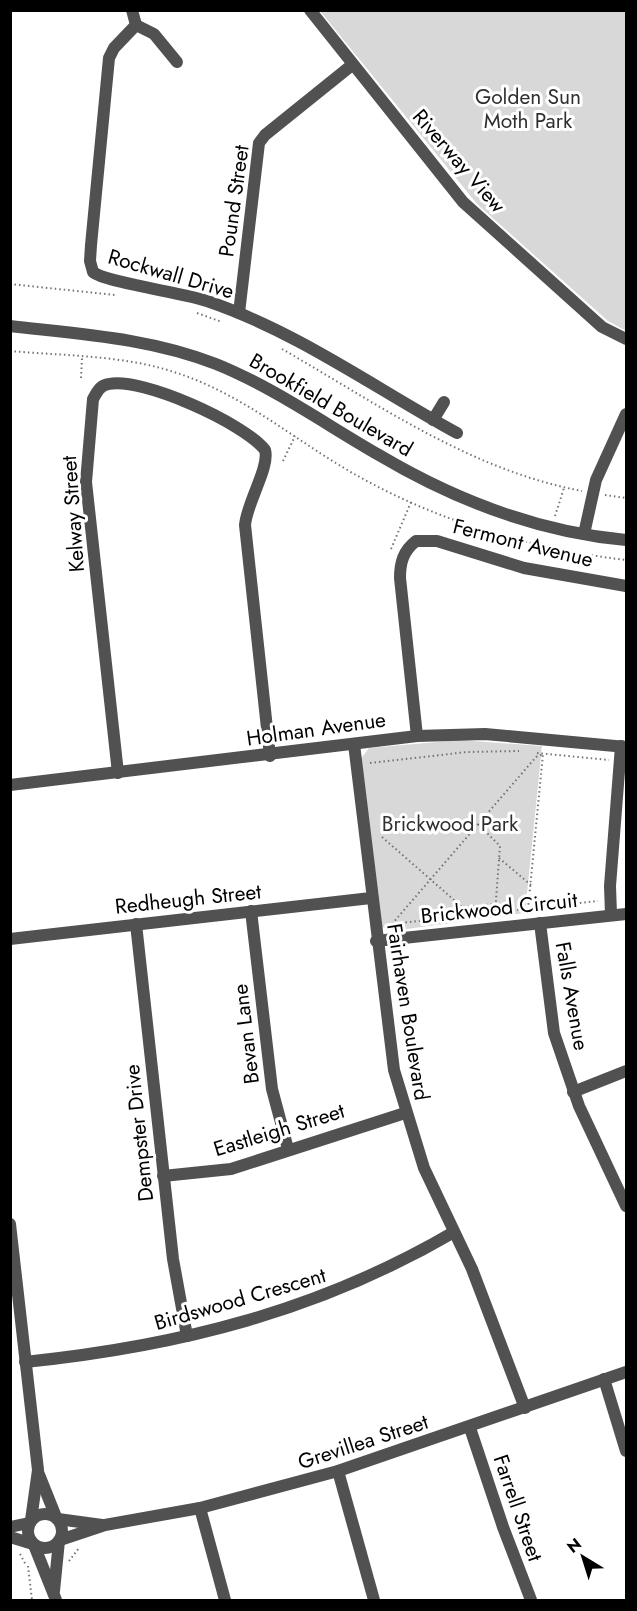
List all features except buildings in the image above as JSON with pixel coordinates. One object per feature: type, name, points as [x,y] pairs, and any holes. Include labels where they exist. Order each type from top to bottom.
[{"type":"street","points":[[132,10],[136,25],[159,39],[177,62]]},
{"type":"street","name":"Riverway View","points":[[310,10],[473,213],[603,327],[627,339]]},
{"type":"street","name":"Rockwall Drive","points":[[136,25],[114,48],[109,58],[91,268],[103,279],[177,292],[239,313],[300,342],[457,433]]},
{"type":"street","name":"Pound Street","points":[[239,313],[259,143],[265,135],[352,65]]},
{"type":"street","name":"Brookfield Boulevard","points":[[10,326],[144,343],[216,364],[249,379],[381,456],[452,494],[519,519],[584,534],[627,540]]},
{"type":"street","name":"Kelway Street","points":[[118,773],[86,482],[93,399],[100,388],[109,384],[134,386],[195,405],[249,435],[265,450],[266,464],[249,502],[245,525],[270,756]]},
{"type":"street","points":[[434,420],[444,402]]},
{"type":"street","points":[[584,534],[592,493],[627,414]]},
{"type":"street","name":"Fermont Avenue","points":[[417,736],[400,578],[400,564],[411,544],[427,539],[524,568],[627,586]]},
{"type":"street","name":"Holman Avenue","points":[[10,785],[270,756],[417,736],[485,734],[624,747]]},
{"type":"street","name":"Fairhaven Boulevard","points":[[354,744],[392,1059],[405,1113],[428,1179],[472,1269],[525,1408]]},
{"type":"street","points":[[611,914],[609,900],[620,761],[624,747]]},
{"type":"street","name":"Redheugh Street","points":[[10,939],[371,898]]},
{"type":"street","name":"Bevan Lane","points":[[251,911],[272,1089],[288,1149]]},
{"type":"street","name":"Brickwood Circuit","points":[[376,941],[627,914]]},
{"type":"street","name":"Falls Avenue","points":[[540,923],[554,1033],[573,1092],[627,1206]]},
{"type":"street","name":"Dempster Drive","points":[[136,924],[177,1294],[187,1336]]},
{"type":"street","points":[[573,1092],[627,1071]]},
{"type":"street","name":"Eastleigh Street","points":[[163,1176],[231,1169],[405,1113]]},
{"type":"street","points":[[11,1229],[38,1470],[63,1530],[55,1597]]},
{"type":"street","name":"Birdswood Crescent","points":[[25,1362],[142,1347],[301,1305],[378,1274],[454,1232]]},
{"type":"street","name":"Grevillea Street","points":[[60,1541],[105,1526],[200,1508],[338,1472],[627,1372]]},
{"type":"street","points":[[604,1379],[627,1451]]},
{"type":"street","name":"Farrell Street","points":[[470,1428],[521,1581],[531,1600]]},
{"type":"street","points":[[38,1470],[28,1536],[34,1545],[55,1597]]},
{"type":"street","points":[[338,1472],[374,1600]]},
{"type":"street","points":[[200,1508],[225,1600]]},
{"type":"street","points":[[10,1527],[30,1521],[40,1514],[57,1518]]},
{"type":"street","name":"Grevillea Street","points":[[57,1518],[105,1526]]},
{"type":"street","points":[[10,1537],[50,1548],[60,1541]]},
{"type":"path","points":[[10,284],[123,296]]},
{"type":"path","points":[[188,310],[230,325]]},
{"type":"path","points":[[273,344],[409,425],[466,453],[531,479],[592,493],[627,498]]},
{"type":"path","points":[[10,351],[125,360],[177,373],[224,392],[339,465],[449,519],[522,541],[573,553],[627,560]]},
{"type":"path","points":[[81,378],[82,358]]},
{"type":"path","points":[[283,461],[295,436]]},
{"type":"path","points":[[391,549],[411,502]]},
{"type":"path","points":[[357,765],[467,752],[528,751]]},
{"type":"path","points":[[535,753],[620,761]]},
{"type":"path","points":[[543,754],[536,758],[392,924],[609,900]]},
{"type":"path","points":[[528,909],[543,754]]},
{"type":"path","points":[[478,824],[500,846],[495,913]]},
{"type":"path","points":[[382,837],[462,907],[495,904]]},
{"type":"path","points":[[499,858],[531,885]]},
{"type":"path","points":[[17,1551],[26,1566],[32,1600]]},
{"type":"path","points":[[26,1566],[41,1564]]},
{"type":"green space","name":"Golden Sun Moth Park","points":[[320,11],[626,11],[626,331],[608,321],[477,204]]},
{"type":"green space","name":"Brickwood Park","points":[[460,740],[542,746],[525,913],[392,931],[378,925],[360,760],[369,748]]}]
